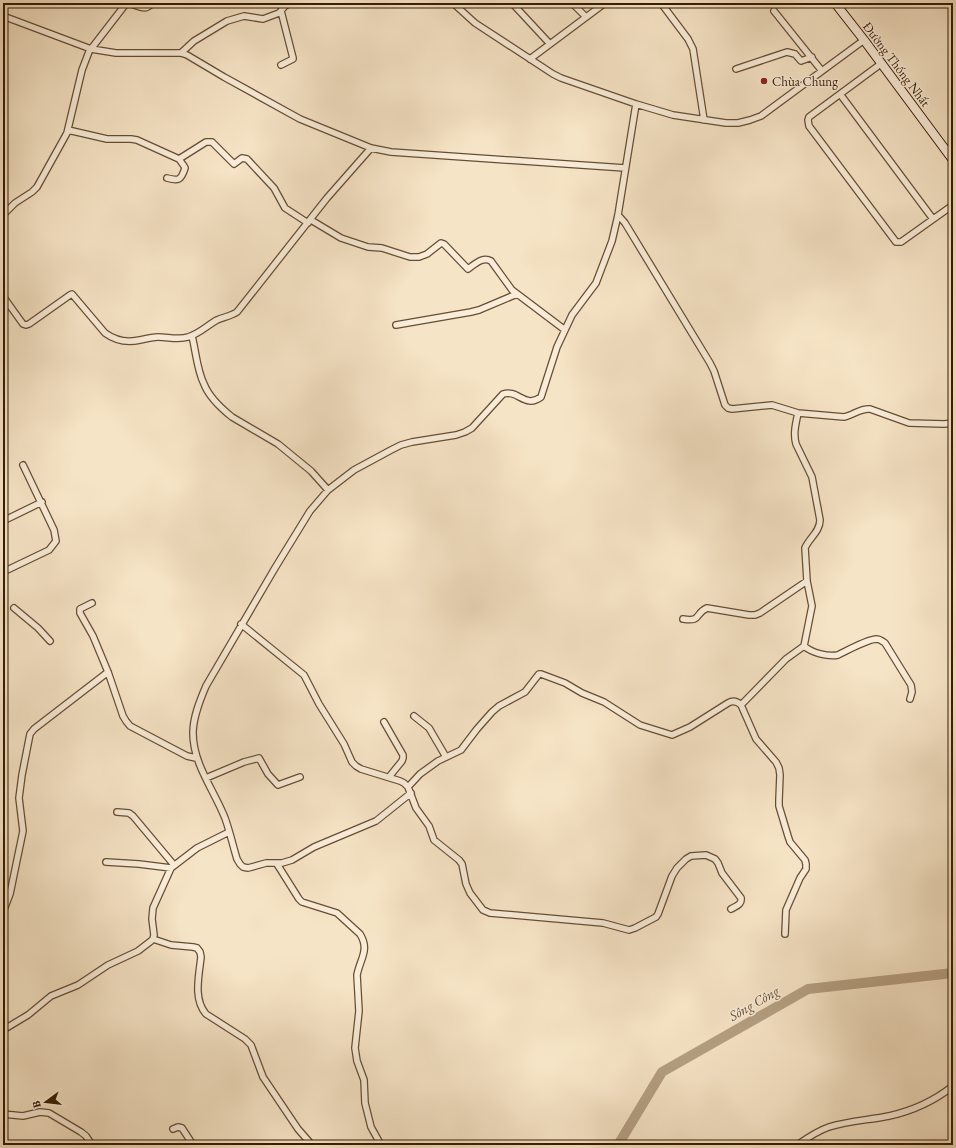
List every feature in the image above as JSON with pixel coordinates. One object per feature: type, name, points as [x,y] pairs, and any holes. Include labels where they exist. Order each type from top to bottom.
[{"type":"street","points":[[3,215],[14,203],[32,192],[37,187],[68,130],[82,70],[90,49],[125,5],[131,3],[145,8],[150,6],[152,3]]},
{"type":"street","points":[[180,53],[194,41],[227,21],[244,16],[262,19],[276,15],[290,3]]},
{"type":"street","points":[[453,3],[475,23],[561,78],[667,114],[726,123],[738,123],[761,116],[822,71],[867,43]]},
{"type":"street","points":[[512,3],[550,44]]},
{"type":"street","points":[[572,3],[586,17]]},
{"type":"street","points":[[530,59],[605,3]]},
{"type":"street","points":[[661,3],[688,39],[693,49],[704,120]]},
{"type":"street","name":"Đường Thống Nhất","points":[[835,3],[867,43],[953,160]]},
{"type":"street","points":[[281,11],[293,58],[281,65]]},
{"type":"street","points":[[774,11],[822,71]]},
{"type":"street","points":[[3,16],[90,49],[116,53],[180,53],[192,57],[224,77],[300,119],[371,148],[391,152],[625,168]]},
{"type":"street","points":[[736,69],[787,52],[795,54],[800,61],[812,57]]},
{"type":"street","points":[[879,60],[840,94],[809,117],[809,126],[896,242],[901,242],[953,205]]},
{"type":"street","points":[[840,94],[933,219]]},
{"type":"street","points":[[411,793],[371,824],[314,847],[292,860],[277,864],[266,863],[248,868],[243,867],[237,860],[225,818],[196,758],[193,745],[193,731],[200,701],[206,686],[241,624],[310,511],[328,490],[354,470],[401,445],[465,432],[472,428],[503,394],[511,393],[531,402],[540,397],[554,356],[565,330],[572,315],[596,283],[612,241],[618,215],[636,104]]},
{"type":"street","points":[[68,130],[107,139],[137,140],[179,159],[185,168],[180,179],[175,180],[167,178]]},
{"type":"street","points":[[179,159],[206,142],[215,144],[234,164],[242,158],[247,159],[274,188],[285,208],[341,238],[368,248],[382,248],[410,257],[419,257],[427,254],[441,243],[444,244],[468,269],[484,258],[488,259],[517,294],[565,330]]},
{"type":"street","points":[[3,295],[4,299],[23,324],[26,325],[72,294],[105,333],[118,341],[139,341],[156,337],[186,338],[192,336],[217,320],[237,312],[327,198],[371,148]]},
{"type":"street","points":[[618,215],[625,222],[710,363],[725,405],[728,408],[732,409],[772,405],[798,413],[844,416],[850,416],[861,410],[870,409],[909,423],[944,424],[953,422]]},
{"type":"street","points":[[396,325],[471,312],[517,294]]},
{"type":"street","points":[[192,336],[200,376],[204,386],[210,394],[232,417],[278,444],[311,471],[328,490]]},
{"type":"street","points":[[741,705],[786,659],[804,646],[812,606],[807,581],[805,548],[818,530],[820,520],[812,477],[794,438],[798,413]]},
{"type":"street","points":[[3,572],[49,550],[56,541],[54,530],[42,502],[23,464]]},
{"type":"street","points":[[3,521],[42,502]]},
{"type":"street","points":[[683,619],[695,619],[703,609],[707,608],[755,615],[807,581]]},
{"type":"street","points":[[92,603],[82,607],[80,609],[80,613],[93,636],[108,672],[122,716],[130,726],[187,756],[196,758]]},
{"type":"street","points":[[14,608],[38,628],[50,641]]},
{"type":"street","points":[[241,624],[304,674],[319,704],[344,744],[352,762],[356,766],[400,781],[408,787],[416,808],[429,826],[434,840],[462,864],[468,889],[486,912],[603,923],[629,930],[656,917],[672,876],[677,868],[691,856],[706,856],[715,859],[722,873],[741,898],[741,904],[731,909]]},
{"type":"street","points":[[804,646],[808,650],[832,656],[838,655],[871,641],[878,639],[882,640],[911,685],[912,692],[910,698]]},
{"type":"street","points":[[3,912],[10,894],[24,825],[19,798],[30,734],[34,729],[108,672]]},
{"type":"street","points":[[408,787],[420,774],[446,757],[461,750],[492,712],[525,692],[539,674],[565,683],[582,694],[604,702],[640,726],[672,735],[690,727],[730,701],[738,702],[741,705],[756,739],[776,762],[779,768],[779,806],[790,842],[805,860],[806,864],[806,869],[800,878],[786,910],[785,934]]},
{"type":"street","points":[[414,716],[429,728],[446,757]]},
{"type":"street","points":[[384,722],[403,755],[402,761],[389,777]]},
{"type":"street","points":[[206,778],[244,762],[259,758],[265,770],[278,784],[300,777]]},
{"type":"street","points":[[117,812],[129,813],[133,816],[173,867]]},
{"type":"street","points":[[154,939],[152,918],[153,908],[173,867],[197,848],[229,832]]},
{"type":"street","points":[[106,862],[173,867]]},
{"type":"street","points":[[277,864],[302,902],[337,913],[362,937],[365,952],[357,975],[359,1011],[355,1048],[357,1061],[364,1080],[365,1103],[372,1131],[380,1145]]},
{"type":"street","points":[[3,1030],[28,1015],[51,996],[78,985],[112,962],[138,951],[154,939]]},
{"type":"street","points":[[154,939],[167,944],[193,946],[197,948],[201,957],[198,993],[201,1008],[206,1014],[246,1039],[251,1045],[263,1077],[298,1129],[312,1145]]},
{"type":"street","points":[[797,1145],[808,1137],[827,1127],[888,1116],[935,1100],[953,1086]]},
{"type":"street","points":[[3,1114],[23,1116],[40,1112],[50,1113],[81,1132],[86,1136],[92,1145]]},
{"type":"street","points":[[173,1129],[178,1127],[182,1128],[192,1141],[193,1145]]},
{"type":"waterway","name":"Sông Công","points":[[618,1145],[662,1072],[808,989],[953,973]]},
{"type":"place","name":"Chùa Chung","points":[[764,81]]}]
